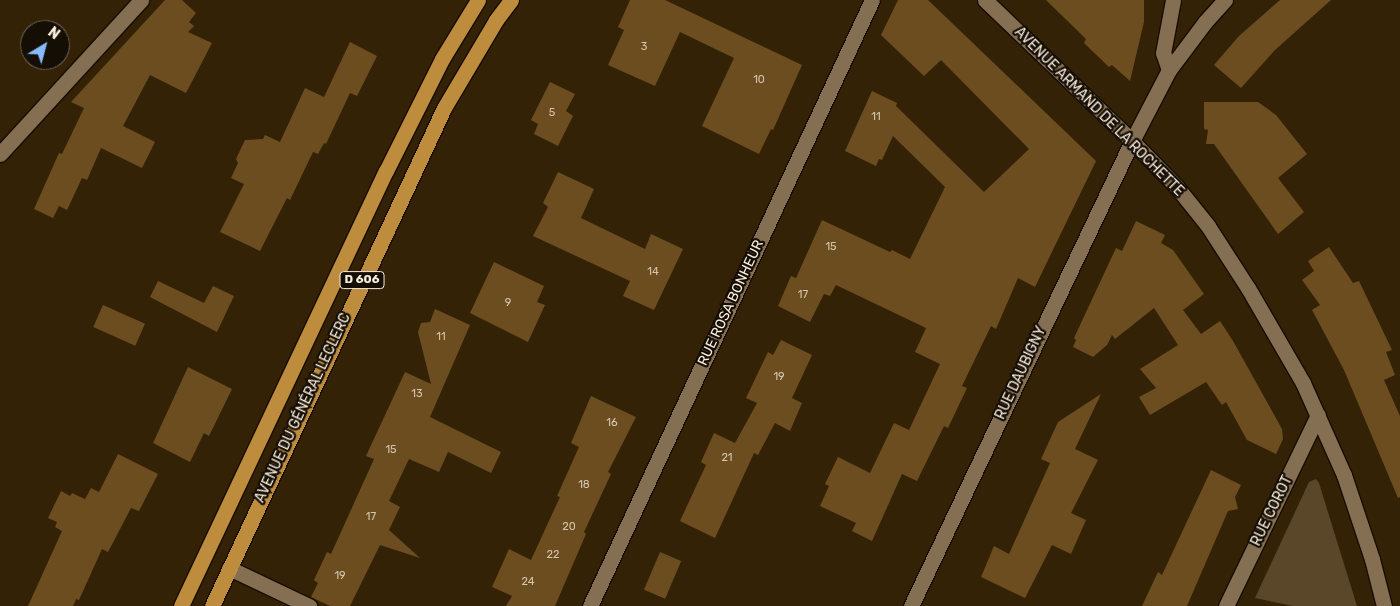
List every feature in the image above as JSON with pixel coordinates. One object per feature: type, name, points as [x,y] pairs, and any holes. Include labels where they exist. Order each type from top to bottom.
[{"type":"main road","name":"AVENUE DU GÉNÉRAL LECLERC","points":[[181,606],[386,171],[442,59],[478,0]]},
{"type":"main road","name":"AVENUE DU GÉNÉRAL LECLERC","points":[[212,606],[444,108],[496,20],[511,0]]},
{"type":"street","points":[[0,154],[141,0]]},
{"type":"street","name":"RUE ROSA BONHEUR","points":[[590,606],[872,0]]},
{"type":"street","name":"AVENUE ARMAND DE LA ROCHETTE","points":[[985,0],[1132,141],[1176,186],[1208,226],[1258,305],[1303,383],[1318,415],[1347,484],[1372,559],[1384,606]]},
{"type":"street","points":[[1169,70],[1163,53],[1173,0]]},
{"type":"street","name":"RUE DAUBIGNY","points":[[911,606],[1132,141],[1169,70],[1205,22],[1225,0]]},
{"type":"street","name":"RUE COROT","points":[[1226,606],[1318,415]]},
{"type":"street","points":[[229,568],[309,606]]},
{"type":"shaded area","points":[[1316,479],[1319,483],[1357,606],[1293,606],[1255,598],[1309,482]]},
{"type":"building","points":[[165,0],[182,0],[196,13],[189,22],[194,26],[188,32],[212,43],[186,93],[150,75],[123,126],[155,142],[142,168],[101,148],[87,180],[82,178],[67,210],[59,206],[53,218],[34,209],[59,153],[62,154],[84,108],[71,102]]},
{"type":"building","points":[[630,0],[665,0],[802,65],[773,130],[771,129],[759,154],[702,126],[734,58],[680,32],[655,86],[608,65],[624,30],[618,27]]},
{"type":"building","points":[[898,0],[928,0],[1096,161],[1035,287],[1018,278],[996,329],[991,326],[962,386],[967,388],[948,428],[944,426],[917,481],[902,474],[872,541],[852,531],[856,523],[820,506],[829,486],[825,484],[838,457],[870,473],[894,423],[909,430],[940,364],[915,352],[926,328],[836,285],[830,296],[824,294],[810,322],[778,306],[791,276],[796,278],[822,220],[890,252],[892,250],[910,259],[945,187],[893,136],[882,160],[879,159],[876,166],[845,151],[872,91],[897,103],[896,106],[984,192],[1029,149],[941,60],[924,76],[881,35]]},
{"type":"building","points":[[1046,0],[1144,0],[1144,22],[1130,81],[1112,65],[1109,67],[1084,43],[1086,39]]},
{"type":"building","points":[[1280,0],[1331,0],[1275,50],[1241,88],[1214,65],[1239,36]]},
{"type":"building","points":[[350,42],[377,56],[357,96],[350,93],[326,144],[324,143],[318,154],[313,152],[290,200],[287,198],[260,251],[220,232],[244,184],[231,178],[238,163],[236,159],[245,140],[263,139],[265,135],[280,142],[305,88],[324,97]]},
{"type":"building","points":[[550,82],[575,94],[566,111],[573,116],[558,146],[534,134],[538,124],[531,120]]},
{"type":"building","points":[[1204,102],[1258,102],[1276,115],[1307,154],[1278,178],[1304,212],[1278,234],[1214,144],[1206,144],[1208,130],[1204,129]]},
{"type":"building","points":[[558,172],[594,189],[581,218],[645,249],[651,234],[683,249],[654,310],[623,296],[630,281],[533,236],[548,207],[543,203]]},
{"type":"building","points":[[1136,221],[1165,235],[1161,243],[1173,250],[1204,294],[1183,310],[1201,334],[1220,321],[1233,341],[1282,429],[1283,439],[1276,454],[1247,440],[1226,402],[1222,405],[1206,382],[1150,415],[1139,397],[1156,388],[1140,369],[1178,345],[1154,308],[1115,339],[1112,335],[1107,345],[1093,357],[1073,347],[1076,340],[1074,338],[1116,248],[1122,251]]},
{"type":"building","points":[[1329,247],[1353,283],[1359,281],[1392,350],[1386,352],[1395,375],[1384,380],[1400,416],[1400,497],[1398,498],[1344,370],[1312,310],[1320,305],[1302,280],[1314,271],[1308,261]]},
{"type":"building","points":[[494,262],[544,286],[537,302],[545,305],[528,342],[470,313]]},
{"type":"building","points":[[158,281],[204,303],[213,286],[234,296],[217,332],[150,297]]},
{"type":"building","points":[[103,305],[145,324],[135,346],[93,327]]},
{"type":"building","points":[[435,309],[470,325],[430,417],[501,452],[491,473],[448,452],[439,472],[409,459],[389,501],[400,507],[389,530],[420,558],[380,545],[350,606],[330,606],[311,597],[318,583],[314,580],[327,552],[331,554],[374,459],[366,456],[405,372],[431,384],[418,332],[421,323],[430,322]]},
{"type":"building","points":[[781,340],[812,355],[792,398],[802,403],[790,431],[775,423],[758,455],[754,453],[715,538],[680,521],[706,465],[701,462],[714,433],[735,443],[757,403],[746,398],[768,352],[773,355]]},
{"type":"building","points":[[188,367],[232,389],[209,436],[204,433],[190,462],[153,443]]},
{"type":"building","points":[[1101,394],[1075,449],[1098,460],[1071,513],[1086,520],[1071,554],[1052,545],[1025,598],[981,577],[994,546],[1009,554],[1050,463],[1041,459],[1058,422]]},
{"type":"building","points":[[591,396],[636,417],[608,472],[611,474],[584,532],[586,534],[555,606],[506,606],[512,596],[492,587],[509,549],[531,560],[560,497],[557,496],[579,447],[571,443]]},
{"type":"building","points":[[118,454],[158,474],[139,511],[131,508],[108,552],[102,549],[79,600],[76,599],[73,606],[28,606],[62,531],[55,527],[57,522],[48,518],[61,491],[70,496],[72,493],[85,499],[91,488],[99,492]]},
{"type":"building","points":[[1211,470],[1241,485],[1235,497],[1238,509],[1228,511],[1187,606],[1142,606],[1158,572],[1162,575]]},
{"type":"building","points":[[660,552],[681,561],[665,599],[644,590]]}]
